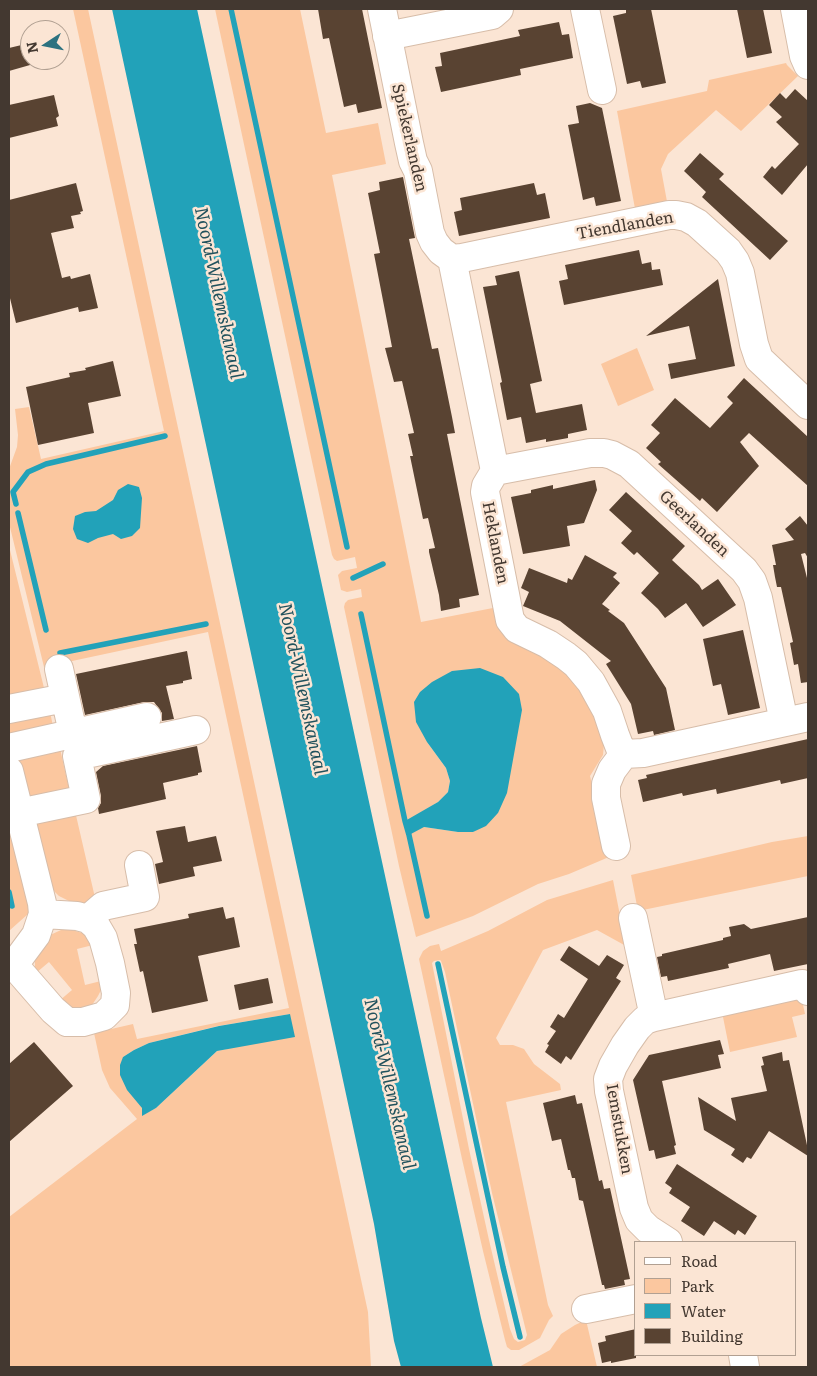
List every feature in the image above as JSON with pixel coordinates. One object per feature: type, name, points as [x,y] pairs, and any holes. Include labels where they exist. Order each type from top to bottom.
[{"type":"street","name":"Spiekerlanden","points":[[382,9],[409,143],[413,161],[418,171],[430,233],[441,251],[452,259]]},
{"type":"street","points":[[387,36],[492,15],[499,9]]},
{"type":"street","points":[[585,9],[602,90]]},
{"type":"street","points":[[795,9],[804,56],[808,65]]},
{"type":"street","name":"Tiendlanden","points":[[452,259],[669,216],[686,217],[697,223],[716,240],[728,251],[735,261],[740,273],[754,344],[759,359],[808,405]]},
{"type":"street","points":[[452,259],[495,471]]},
{"type":"street","name":"Geerlanden","points":[[495,471],[590,453],[612,455],[629,464],[744,570],[752,581],[796,719]]},
{"type":"street","name":"Heklanden","points":[[495,471],[486,486],[485,492],[510,620],[517,629],[548,644],[576,664],[591,682],[608,711],[614,735],[624,754]]},
{"type":"street","points":[[60,669],[73,733]]},
{"type":"street","points":[[9,709],[65,698]]},
{"type":"street","points":[[9,748],[147,717]]},
{"type":"street","points":[[616,846],[606,798],[606,784],[612,770],[624,754],[642,753],[796,719]]},
{"type":"street","points":[[19,813],[86,799],[77,756],[196,730]]},
{"type":"street","points":[[9,771],[42,903],[43,914],[36,934],[11,966],[67,1022],[83,1022],[104,1016],[115,1005],[116,993],[103,938],[96,926],[88,919],[77,916],[43,914]]},
{"type":"street","points":[[88,919],[103,906],[145,896],[138,865]]},
{"type":"street","points":[[633,918],[654,1017]]},
{"type":"street","name":"Iemstukken","points":[[666,1241],[648,1229],[639,1220],[634,1208],[608,1091],[608,1079],[613,1066],[636,1028],[645,1020],[806,986]]},
{"type":"street","points":[[586,1309],[634,1299]]},
{"type":"green space","points":[[73,9],[88,9],[368,1312],[371,1367],[9,1367],[9,1217],[137,1119],[110,1088],[102,1070],[94,1033],[133,1024],[137,1039],[289,1008],[208,632],[44,667],[9,523],[9,469],[17,447],[18,435],[15,409],[29,407],[41,459],[164,431]],"holes":[[[290,1014],[227,1049],[217,1051],[156,1108],[142,1115],[142,1108],[123,1057],[149,1043],[218,1026]]]},
{"type":"green space","points":[[215,9],[300,9],[326,133],[378,123],[386,164],[332,175],[421,622],[498,607],[585,686],[605,733],[603,755],[590,776],[609,857],[569,874],[538,884],[473,916],[416,937],[344,607],[348,600],[362,597],[361,589],[347,592],[341,590],[338,575],[342,571],[357,568],[355,557],[337,561],[332,555]],"holes":[[[427,742],[498,813],[473,832],[458,832],[424,827],[412,818],[438,802],[448,792],[450,781],[446,768]]]},
{"type":"green space","points":[[786,63],[798,76],[741,131],[716,110],[668,154],[661,169],[668,207],[636,214],[617,111],[707,91],[709,80]]},
{"type":"green space","points":[[637,348],[654,390],[618,406],[601,364]]},
{"type":"green space","points":[[9,546],[46,696],[9,703]]},
{"type":"green space","points":[[49,707],[54,731],[10,735],[9,715]]},
{"type":"green space","points":[[59,744],[70,793],[35,800],[26,797],[16,758]]},
{"type":"green space","points":[[75,811],[96,902],[85,904],[71,902],[59,896],[50,887],[32,825],[36,820]]},
{"type":"green space","points":[[9,815],[30,907],[28,914],[9,931]]},
{"type":"green space","points":[[808,836],[808,876],[638,911],[631,875],[772,842]]},
{"type":"green space","points":[[613,880],[626,946],[597,930],[543,950],[496,1038],[500,1045],[513,1045],[524,1049],[534,1064],[560,1084],[561,1090],[506,1102],[548,1305],[553,1316],[540,1338],[519,1350],[511,1350],[507,1347],[505,1340],[483,1251],[419,959],[423,951],[430,946],[439,944],[441,951],[488,931],[547,900]],"holes":[[[434,961],[441,961],[445,972],[492,1193],[527,1335],[525,1340],[518,1342],[514,1339],[510,1329],[469,1149],[432,963]]]},
{"type":"green space","points":[[69,929],[82,933],[89,938],[93,945],[77,949],[85,985],[101,981],[101,990],[98,996],[92,1005],[84,1008],[67,1008],[59,1001],[72,990],[49,962],[36,973],[35,970],[35,957],[48,936],[61,930]]},
{"type":"green space","points":[[792,991],[802,1000],[805,1014],[792,1017],[797,1037],[730,1052],[721,1007]]},
{"type":"green space","points":[[586,1320],[597,1367],[519,1367],[550,1350],[561,1334]]},
{"type":"water","name":"Noord-Willemskanaal","points":[[112,9],[197,9],[493,1367],[401,1367],[394,1341],[374,1224]]},
{"type":"water","points":[[128,484],[139,487],[142,498],[140,528],[132,536],[121,539],[113,534],[88,543],[77,539],[73,529],[75,516],[85,512],[96,511],[113,500],[118,490]]},
{"type":"water","points":[[480,668],[503,677],[519,694],[522,710],[507,793],[498,813],[486,826],[473,832],[458,832],[424,827],[409,835],[405,821],[438,802],[448,792],[450,781],[446,768],[427,742],[416,722],[414,702],[420,692],[432,682],[452,671]]},
{"type":"water","points":[[290,1014],[295,1037],[217,1051],[156,1108],[142,1116],[142,1108],[127,1090],[120,1075],[120,1065],[123,1057],[149,1043],[219,1026]]},
{"type":"building","points":[[318,9],[362,9],[382,108],[358,113],[356,104],[344,107],[329,38],[323,39]]},
{"type":"building","points":[[626,9],[651,9],[666,83],[642,88],[640,81],[627,84],[613,16],[626,13]]},
{"type":"building","points":[[737,9],[763,9],[772,53],[747,58]]},
{"type":"building","points":[[559,22],[562,35],[569,34],[573,58],[520,69],[521,75],[441,92],[435,67],[442,66],[440,53],[520,36],[518,30]]},
{"type":"building","points":[[20,45],[20,68],[9,71],[9,48]]},
{"type":"building","points":[[795,89],[808,101],[808,164],[782,195],[763,177],[772,166],[775,169],[799,144],[776,122],[782,117],[769,105],[780,93],[786,99]]},
{"type":"building","points":[[54,95],[59,116],[56,118],[58,126],[9,138],[9,105]]},
{"type":"building","points":[[590,103],[602,108],[621,201],[596,206],[594,197],[583,200],[568,125],[579,123],[576,106]]},
{"type":"building","points":[[700,153],[724,174],[719,179],[788,241],[770,260],[702,197],[706,192],[684,171]]},
{"type":"building","points":[[403,177],[415,238],[409,239],[432,349],[438,348],[455,433],[447,434],[479,595],[459,599],[460,607],[441,611],[429,552],[429,549],[435,548],[428,518],[423,519],[410,456],[413,456],[408,434],[414,433],[402,381],[394,382],[385,348],[392,347],[374,254],[380,253],[368,193],[380,190],[379,182]]},
{"type":"building","points":[[76,183],[83,211],[80,212],[81,214],[71,216],[74,228],[51,233],[62,278],[70,276],[71,279],[90,274],[98,308],[79,312],[78,307],[16,323],[9,294],[9,200]]},
{"type":"building","points":[[534,183],[537,195],[545,193],[550,218],[459,236],[454,212],[462,210],[460,198]]},
{"type":"building","points":[[639,250],[642,264],[651,262],[652,270],[660,269],[663,285],[564,305],[559,281],[568,279],[565,265]]},
{"type":"building","points":[[519,271],[542,381],[530,384],[536,413],[582,404],[587,430],[568,434],[568,438],[546,442],[546,439],[526,443],[521,417],[507,420],[500,383],[502,382],[483,287],[497,285],[495,276]]},
{"type":"building","points":[[718,279],[735,366],[671,379],[668,364],[696,359],[689,326],[646,336]]},
{"type":"building","points":[[113,361],[121,396],[88,403],[94,433],[38,445],[26,387],[70,377],[69,373],[86,370],[85,368]]},
{"type":"building","points":[[744,378],[808,437],[808,486],[749,433],[740,442],[759,466],[717,512],[702,498],[700,501],[658,464],[661,462],[646,448],[660,433],[651,425],[675,398],[710,428],[733,403],[727,397]]},
{"type":"building","points":[[595,480],[597,490],[584,523],[567,526],[570,546],[523,554],[511,497],[531,493],[531,490],[553,485],[553,489]]},
{"type":"building","points":[[626,492],[685,546],[672,560],[702,590],[718,579],[736,605],[703,627],[686,603],[665,618],[641,593],[659,573],[637,552],[634,555],[621,543],[632,531],[609,510]]},
{"type":"building","points":[[800,516],[808,526],[808,558],[805,553],[801,554],[808,582],[808,682],[801,683],[798,664],[794,665],[790,643],[793,642],[781,587],[777,587],[773,565],[776,565],[772,545],[794,540],[785,529]]},
{"type":"building","points":[[585,555],[617,573],[613,577],[620,583],[602,604],[624,623],[666,688],[675,730],[654,735],[653,731],[638,734],[631,704],[606,664],[611,661],[560,621],[523,606],[529,592],[521,588],[529,568],[567,583],[568,578],[572,580]]},
{"type":"building","points":[[743,630],[760,708],[728,715],[721,684],[713,686],[703,639]]},
{"type":"building","points":[[187,651],[192,679],[183,681],[183,683],[166,686],[174,719],[162,721],[162,713],[154,702],[144,702],[85,715],[76,674]]},
{"type":"building","points":[[808,739],[808,778],[781,784],[780,780],[717,794],[716,789],[683,796],[682,793],[643,802],[638,780],[647,778],[646,775]]},
{"type":"building","points":[[197,746],[202,772],[198,773],[198,775],[163,783],[166,799],[99,814],[98,808],[101,803],[101,796],[96,772],[103,766]]},
{"type":"building","points":[[185,826],[188,842],[216,836],[222,861],[193,867],[195,876],[159,884],[155,864],[163,862],[156,831]]},
{"type":"building","points":[[223,907],[226,919],[234,917],[240,947],[198,956],[208,1001],[152,1013],[143,971],[140,972],[134,944],[137,944],[134,929],[189,918],[188,914]]},
{"type":"building","points":[[808,917],[808,964],[774,971],[770,954],[728,964],[729,968],[668,981],[667,976],[661,977],[657,957],[662,956],[662,954],[723,940],[723,938],[731,936],[729,927],[744,924],[751,929]]},
{"type":"building","points":[[569,946],[599,966],[607,955],[624,965],[616,978],[621,981],[571,1060],[566,1056],[561,1064],[545,1052],[549,1045],[547,1044],[556,1031],[550,1027],[558,1014],[564,1018],[588,979],[560,960]]},
{"type":"building","points":[[268,978],[273,1003],[239,1010],[234,985]]},
{"type":"building","points":[[720,1040],[724,1054],[718,1055],[721,1068],[662,1081],[676,1145],[674,1146],[676,1154],[656,1159],[654,1150],[649,1151],[633,1080],[649,1055]]},
{"type":"building","points":[[34,1042],[73,1086],[9,1142],[9,1064]]},
{"type":"building","points":[[782,1052],[783,1061],[789,1060],[808,1156],[769,1131],[751,1159],[747,1157],[743,1163],[731,1155],[735,1149],[704,1130],[698,1097],[736,1121],[731,1098],[767,1091],[761,1066],[764,1065],[762,1057]]},
{"type":"building","points":[[575,1095],[577,1104],[582,1103],[599,1181],[602,1180],[604,1189],[610,1188],[630,1279],[624,1280],[625,1285],[605,1289],[604,1285],[602,1285],[583,1201],[579,1200],[575,1178],[572,1178],[570,1170],[568,1170],[561,1139],[552,1141],[543,1103]]},
{"type":"building","points":[[677,1164],[757,1216],[745,1235],[738,1230],[735,1235],[714,1221],[704,1236],[681,1221],[690,1207],[669,1193],[672,1188],[665,1183]]},
{"type":"building","points":[[634,1329],[634,1356],[636,1358],[602,1363],[598,1343],[606,1341],[605,1336]]},
{"type":"waterway","points":[[231,9],[347,547]]},
{"type":"waterway","points":[[16,504],[13,492],[28,472],[46,464],[165,436]]},
{"type":"waterway","points":[[18,513],[46,630]]},
{"type":"waterway","points":[[353,578],[383,564]]},
{"type":"waterway","points":[[361,614],[427,916]]},
{"type":"waterway","points":[[60,653],[206,624]]},
{"type":"waterway","points":[[9,892],[12,906]]},
{"type":"waterway","points":[[438,964],[503,1267],[520,1337]]}]
